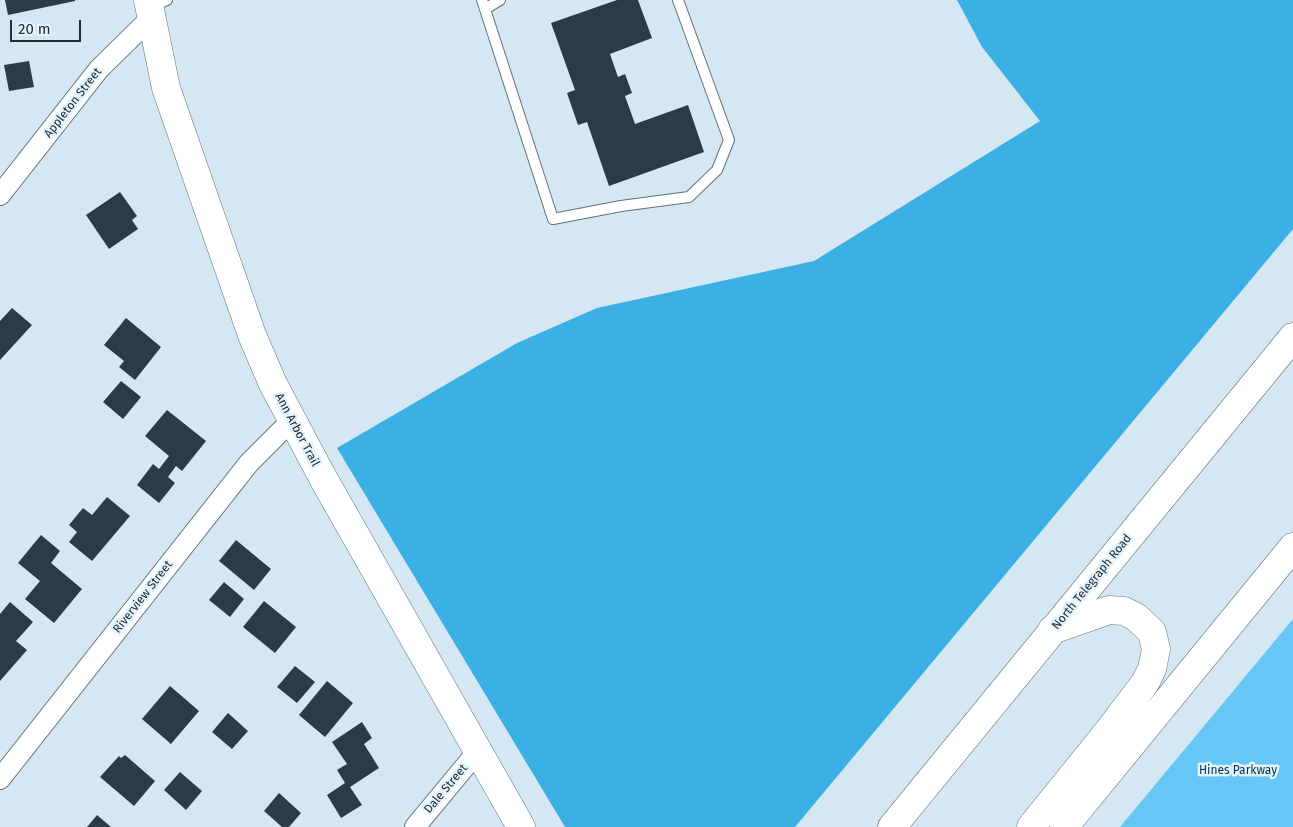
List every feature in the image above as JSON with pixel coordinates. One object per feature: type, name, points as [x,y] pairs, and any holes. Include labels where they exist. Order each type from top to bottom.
[{"type":"main road","name":"Ann Arbor Trail","points":[[154,6],[166,88],[252,335],[273,384],[328,487],[521,827]]},
{"type":"main road","name":"North Telegraph Road","points":[[892,827],[1293,337]]},
{"type":"main road","points":[[1064,827],[1293,546]]},
{"type":"main road","points":[[1031,827],[1145,684],[1152,669],[1156,650],[1152,632],[1136,617],[1124,611],[1109,610],[1052,630]]},
{"type":"street","name":"Appleton Street","points":[[0,195],[99,69],[154,6]]},
{"type":"street","name":"Riverview Street","points":[[0,779],[249,463],[292,420]]},
{"type":"street","name":"Dale Street","points":[[414,827],[478,752]]},
{"type":"lane","points":[[500,0],[484,4],[553,219],[621,206],[690,196],[717,170],[729,140],[678,0]]},
{"type":"green space","name":"Hines Parkway","points":[[1293,619],[1293,827],[1120,827]]},
{"type":"shaded area","points":[[957,0],[1293,0],[1293,229],[795,827],[565,827],[337,448],[517,343],[597,308],[814,261],[1040,121],[982,47]]},
{"type":"building","points":[[5,0],[75,0],[75,1],[8,15]]},
{"type":"building","points":[[617,0],[638,0],[652,38],[610,54],[618,77],[625,74],[632,93],[625,96],[635,124],[688,105],[704,152],[609,186],[587,122],[578,125],[567,93],[575,90],[551,23]]},
{"type":"building","points":[[29,61],[34,87],[9,91],[4,65]]},
{"type":"building","points":[[120,192],[137,216],[132,220],[138,229],[109,249],[86,215]]},
{"type":"building","points":[[12,308],[32,325],[0,360],[0,321]]},
{"type":"building","points":[[126,318],[161,347],[135,380],[119,367],[124,361],[104,345]]},
{"type":"building","points":[[121,381],[141,397],[123,419],[103,402]]},
{"type":"building","points":[[167,410],[206,441],[182,471],[176,466],[168,477],[175,483],[159,503],[137,485],[153,464],[159,469],[169,456],[145,436]]},
{"type":"building","points":[[107,497],[130,516],[92,561],[69,542],[77,532],[69,525],[83,508],[92,515]]},
{"type":"building","points":[[41,535],[60,551],[51,563],[82,589],[54,623],[25,599],[40,581],[18,563]]},
{"type":"building","points":[[236,540],[271,569],[254,590],[219,561]]},
{"type":"building","points":[[224,582],[244,599],[230,617],[209,600]]},
{"type":"building","points":[[264,601],[296,627],[275,653],[243,627]]},
{"type":"building","points":[[10,602],[33,622],[16,641],[27,650],[0,681],[0,614]]},
{"type":"building","points":[[295,666],[315,682],[297,703],[277,687]]},
{"type":"building","points":[[327,681],[353,703],[325,737],[299,715]]},
{"type":"building","points":[[170,686],[199,711],[171,744],[142,719]]},
{"type":"building","points":[[228,713],[248,731],[232,749],[212,732]]},
{"type":"building","points":[[362,722],[372,738],[364,744],[379,768],[350,787],[362,805],[341,818],[327,795],[345,783],[337,770],[347,764],[332,742]]},
{"type":"building","points":[[125,755],[155,781],[134,806],[100,777],[119,756],[121,758]]},
{"type":"building","points":[[180,772],[202,791],[186,810],[164,790]]},
{"type":"building","points":[[279,793],[301,813],[289,827],[282,827],[264,811]]},
{"type":"building","points":[[97,815],[111,827],[87,827]]}]
